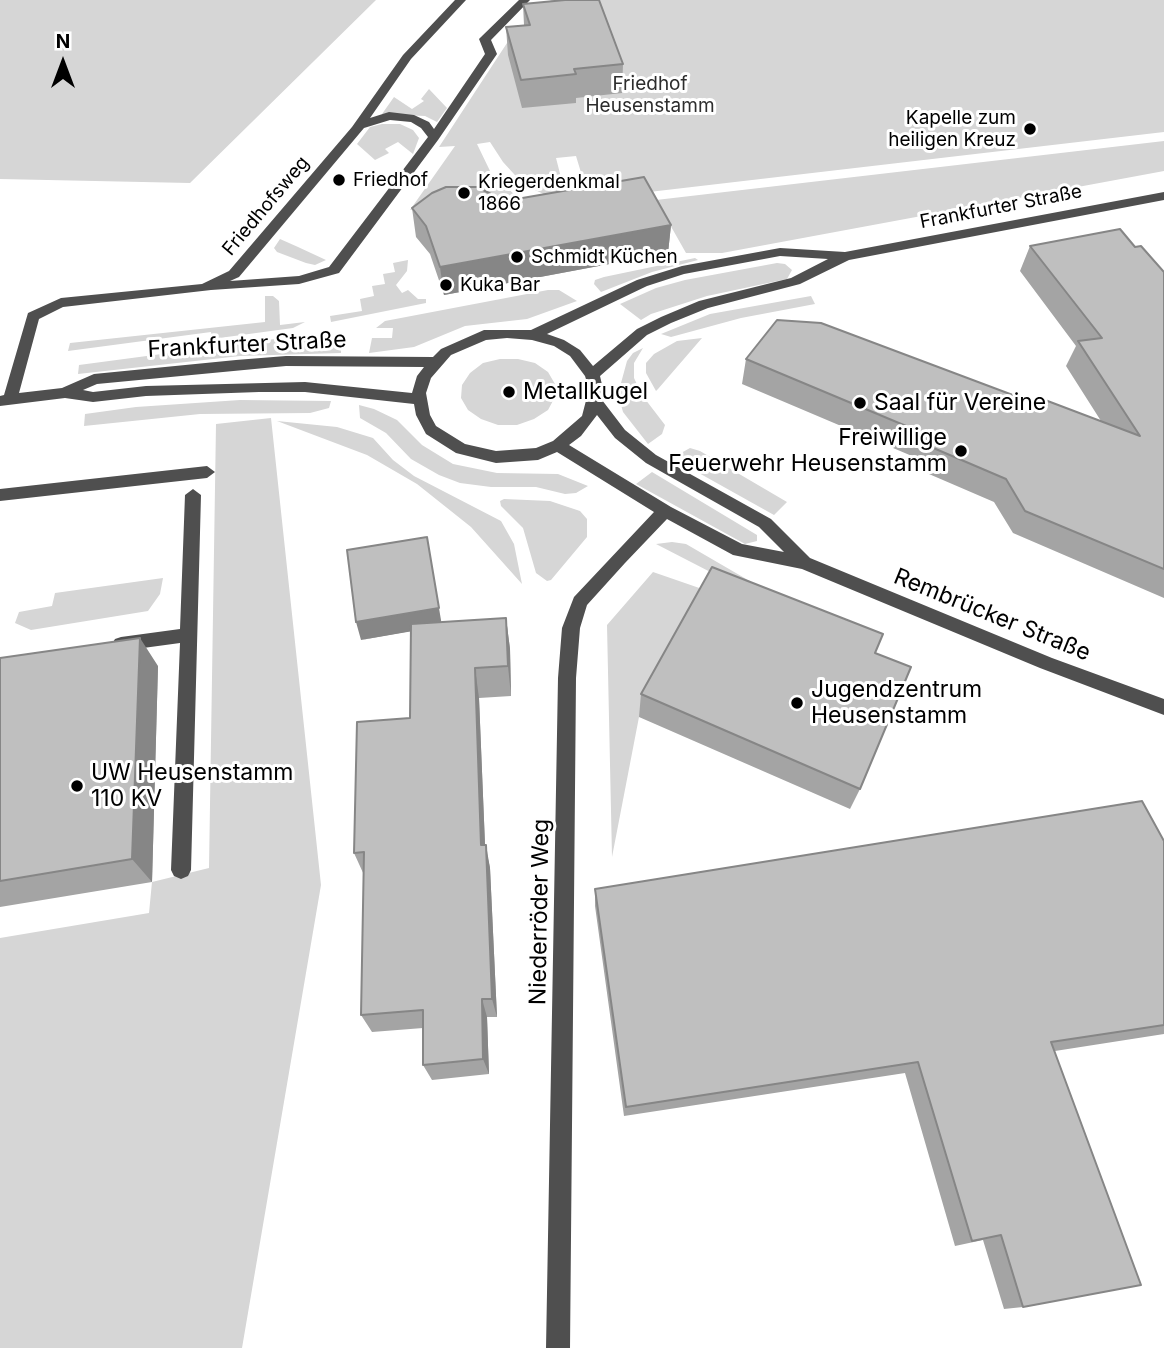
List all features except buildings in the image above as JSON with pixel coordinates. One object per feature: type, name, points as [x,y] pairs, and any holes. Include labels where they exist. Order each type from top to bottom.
[{"type":"street","name":"Friedhofsweg","points":[[5,401],[33,316],[45,309],[61,303],[205,288],[234,274],[360,125],[407,57],[461,0]]},
{"type":"street","points":[[205,288],[299,280],[334,270],[434,136],[491,54],[485,39],[525,0]]},
{"type":"street","points":[[360,125],[379,118],[414,120],[425,125],[434,136]]},
{"type":"street","name":"Frankfurter Straße","points":[[533,335],[642,283],[682,270],[780,252],[845,256],[1164,196]]},
{"type":"street","name":"Frankfurter Straße","points":[[65,393],[94,379],[236,365],[286,361],[434,362],[464,342],[484,335],[507,332],[533,335],[559,343],[575,353],[592,375],[642,332],[666,320],[704,304],[796,281],[845,256]]},
{"type":"street","points":[[434,362],[424,376],[419,399],[423,415],[432,429],[461,449],[481,456],[513,457],[538,454],[558,445],[576,432],[589,418],[595,401],[596,390],[592,375]]},
{"type":"street","name":"Frankfurter Straße","points":[[5,401],[65,393],[93,397],[209,388],[305,387],[419,399]]},
{"type":"street","name":"Rembrücker Straße","points":[[595,401],[620,434],[651,459],[765,523],[804,563]]},
{"type":"street","name":"Rembrücker Straße","points":[[558,445],[665,511],[739,550],[804,563],[1046,663],[1164,707]]},
{"type":"street","points":[[0,495],[207,472]]},
{"type":"street","points":[[181,870],[193,495]]},
{"type":"street","name":"Niederröder Weg","points":[[558,1348],[567,678],[571,628],[580,602],[665,511]]},
{"type":"street","points":[[108,646],[188,635]]},
{"type":"green space","points":[[0,0],[376,0],[190,183],[0,179]]},
{"type":"green space","name":"Friedhof Heusenstamm","points":[[551,0],[1164,0],[1164,132],[589,199],[576,156],[556,158],[567,201],[524,185],[503,162],[490,142],[477,144],[491,173],[515,195],[410,210],[455,146],[439,147],[507,43]]},
{"type":"green space","points":[[429,89],[447,108],[437,122],[425,116],[382,114],[394,97],[412,109],[424,101],[421,99]]},
{"type":"green space","points":[[400,124],[413,130],[419,138],[413,154],[398,142],[385,149],[389,153],[375,160],[357,144],[370,127]]},
{"type":"green space","points":[[1164,141],[1164,171],[722,253],[686,253],[656,200]]},
{"type":"green space","points":[[280,239],[326,260],[315,265],[277,252],[274,248]]},
{"type":"green space","points":[[695,258],[698,260],[652,272],[601,292],[594,284],[595,280],[604,277]]},
{"type":"green space","points":[[408,260],[407,271],[396,285],[402,293],[408,290],[418,299],[426,299],[426,303],[331,322],[330,316],[362,311],[360,299],[374,296],[372,286],[385,284],[383,274],[395,272],[393,263]]},
{"type":"green space","points":[[777,263],[785,264],[792,270],[787,279],[707,296],[651,314],[641,320],[620,304],[656,288],[685,280]]},
{"type":"green space","points":[[559,290],[577,301],[527,319],[465,326],[414,347],[369,353],[372,338],[392,338],[393,328],[376,328],[385,321]]},
{"type":"green space","points":[[265,296],[273,296],[279,301],[280,325],[305,322],[293,328],[212,339],[211,332],[68,351],[70,343],[265,322]]},
{"type":"green space","points":[[811,296],[815,304],[741,318],[671,337],[661,334],[710,314]]},
{"type":"green space","points":[[282,338],[327,338],[341,346],[341,353],[240,356],[78,374],[79,365]]},
{"type":"green space","points":[[702,338],[656,391],[646,373],[646,363],[654,354],[677,341]]},
{"type":"green space","points":[[643,348],[634,363],[634,378],[642,395],[665,425],[662,434],[648,444],[623,412],[618,394],[627,361],[633,353]]},
{"type":"green space","points":[[500,359],[535,363],[548,372],[555,384],[555,397],[548,410],[517,425],[498,425],[481,419],[468,410],[461,398],[462,385],[470,373],[483,363]]},
{"type":"green space","points":[[240,400],[331,401],[329,408],[310,413],[200,414],[84,426],[85,414],[136,407]]},
{"type":"green space","points":[[359,405],[397,420],[422,445],[453,464],[497,473],[558,474],[588,486],[576,493],[565,494],[536,487],[491,487],[460,483],[411,459],[386,433],[360,418]]},
{"type":"green space","points":[[271,418],[321,885],[242,1348],[0,1348],[0,938],[149,913],[152,882],[209,868],[216,424]]},
{"type":"green space","points":[[277,421],[337,427],[373,438],[393,460],[414,476],[501,521],[514,544],[522,584],[471,527],[417,484],[367,455]]},
{"type":"green space","points":[[690,448],[700,451],[787,502],[774,515],[672,458]]},
{"type":"green space","points":[[652,472],[757,535],[757,541],[745,544],[636,484]]},
{"type":"green space","points":[[500,501],[550,501],[580,511],[587,519],[587,537],[551,580],[547,581],[536,573],[523,528],[501,506]]},
{"type":"green space","points":[[656,544],[686,544],[760,587],[755,595]]},
{"type":"green space","points":[[653,572],[708,591],[639,717],[612,857],[607,625]]},
{"type":"green space","points":[[163,578],[160,594],[148,611],[31,630],[15,623],[19,612],[52,606],[55,593]]},
{"type":"place","name":"Kapelle zum heiligen Kreuz","points":[[1030,129]]},
{"type":"place","name":"Friedhof","points":[[339,180]]},
{"type":"place","name":"Kriegerdenkmal 1866","points":[[464,193]]},
{"type":"place","name":"Schmidt Küchen","points":[[517,257]]},
{"type":"place","name":"Kuka Bar","points":[[446,285]]},
{"type":"place","name":"Metallkugel","points":[[509,392]]},
{"type":"place","name":"Saal für Vereine","points":[[860,403]]},
{"type":"place","name":"Freiwillige Feuerwehr Heusenstamm","points":[[961,451]]},
{"type":"place","name":"Jugendzentrum Heusenstamm","points":[[797,703]]},
{"type":"place","name":"UW Heusenstamm 110 KV","points":[[77,786]]}]
